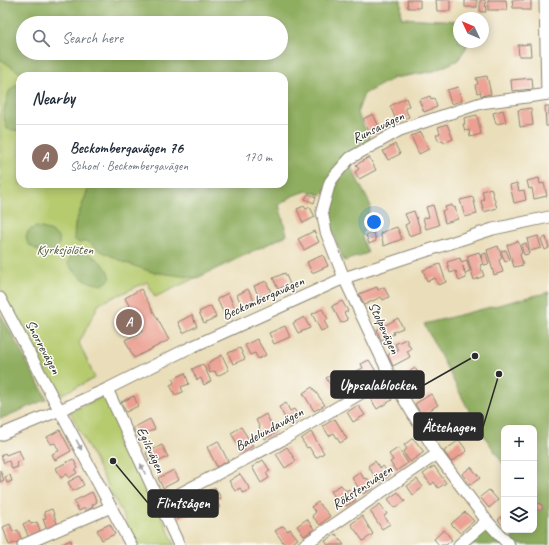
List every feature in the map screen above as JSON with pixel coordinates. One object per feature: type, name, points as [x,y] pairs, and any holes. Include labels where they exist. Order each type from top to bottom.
[{"type":"street","points":[[545,0],[548,94]]},
{"type":"street","name":"Runsavägen","points":[[344,278],[326,232],[322,211],[330,182],[350,158],[400,130],[481,103],[548,94]]},
{"type":"street","name":"Beckombergavägen","points":[[0,435],[107,389],[185,350],[344,278],[493,229],[549,216]]},
{"type":"street","name":"Stolpevägen","points":[[344,278],[390,376],[437,454],[487,521],[509,545]]},
{"type":"street","name":"Snorrevägen","points":[[0,298],[60,410]]},
{"type":"street","name":"Badelundavägen","points":[[160,504],[282,440],[390,376]]},
{"type":"street","name":"Egilsvägen","points":[[107,389],[178,545]]},
{"type":"street","points":[[60,410],[131,545]]},
{"type":"street","name":"Rökstensvägen","points":[[304,545],[437,454]]},
{"type":"street","points":[[23,545],[112,507]]},
{"type":"street","points":[[459,545],[487,521]]},
{"type":"green space","name":"Kyrksjölöten","points":[[0,0],[401,0],[401,18],[453,21],[453,48],[466,48],[458,60],[434,71],[394,78],[363,94],[357,113],[371,140],[322,195],[307,191],[294,195],[279,205],[287,235],[155,297],[147,282],[99,304],[79,343],[95,378],[58,396],[0,288]]},
{"type":"green space","name":"Kyrksjölöten","points":[[0,0],[401,0],[401,18],[453,21],[453,48],[466,48],[458,60],[434,71],[394,78],[364,94],[357,113],[371,140],[322,195],[307,191],[294,195],[279,205],[287,235],[197,278],[152,272],[126,263],[99,250],[87,241],[79,243],[74,239],[75,224],[88,188],[288,188],[288,72],[19,72],[0,59]]},
{"type":"green space","points":[[16,85],[16,130],[7,129],[3,115],[9,91]]},
{"type":"green space","points":[[350,165],[371,206],[362,237],[368,253],[344,261],[330,223],[333,196],[339,180]]},
{"type":"green space","points":[[35,227],[48,230],[59,238],[59,244],[54,251],[44,254],[28,244],[26,238],[28,231]]},
{"type":"green space","points":[[84,251],[104,265],[109,273],[111,278],[103,285],[83,279],[68,264],[71,255]]},
{"type":"green space","points":[[549,292],[549,545],[516,545],[511,539],[517,533],[537,533],[537,425],[501,425],[501,461],[476,424],[424,324]]},
{"type":"green space","points":[[0,313],[47,399],[0,419]]},
{"type":"green space","points":[[104,396],[175,545],[138,545],[70,412]]},
{"type":"green space","points":[[488,527],[503,545],[467,545]]},
{"type":"building","points":[[407,0],[420,0],[420,8],[408,8]]},
{"type":"building","points":[[436,0],[450,0],[450,11],[437,11]]},
{"type":"building","points":[[465,0],[477,0],[477,7],[465,7]]},
{"type":"building","points":[[480,0],[485,0],[486,12],[480,12]]},
{"type":"building","points":[[488,0],[506,0],[507,10],[488,10]]},
{"type":"building","points":[[512,0],[531,0],[531,10],[513,8]]},
{"type":"building","points":[[530,44],[531,56],[519,56],[518,45]]},
{"type":"building","points":[[487,76],[491,94],[481,96],[481,92],[477,93],[475,85],[478,84],[476,78]]},
{"type":"building","points":[[532,78],[533,89],[512,91],[511,80]]},
{"type":"building","points":[[458,87],[462,101],[451,104],[447,90]]},
{"type":"building","points":[[430,96],[431,99],[434,98],[437,107],[424,112],[419,100]]},
{"type":"building","points":[[406,98],[409,106],[405,108],[409,117],[397,122],[390,106]]},
{"type":"building","points":[[545,106],[549,106],[549,126],[546,126]]},
{"type":"building","points":[[531,108],[533,125],[520,127],[518,110]]},
{"type":"building","points":[[503,110],[506,122],[496,124],[493,113]]},
{"type":"building","points":[[373,114],[381,131],[371,135],[363,119]]},
{"type":"building","points":[[477,115],[481,134],[470,137],[469,130],[465,131],[463,124],[465,124],[464,118]]},
{"type":"building","points":[[447,124],[453,139],[444,143],[443,140],[439,141],[436,135],[440,133],[438,127]]},
{"type":"building","points":[[421,132],[429,149],[419,154],[411,136]]},
{"type":"building","points":[[395,144],[400,154],[388,160],[383,151]]},
{"type":"building","points":[[369,157],[376,170],[359,179],[355,172],[359,169],[356,165]]},
{"type":"building","points":[[539,178],[540,184],[544,183],[547,196],[534,199],[532,188],[529,189],[527,181]]},
{"type":"building","points":[[517,183],[519,191],[524,190],[526,200],[514,203],[510,185]]},
{"type":"building","points":[[491,188],[497,208],[484,212],[481,201],[484,199],[482,191]]},
{"type":"building","points":[[308,194],[316,197],[314,203],[305,199]]},
{"type":"building","points":[[473,197],[477,214],[465,217],[460,200]]},
{"type":"building","points":[[433,205],[439,225],[426,229],[423,218],[429,217],[426,207]]},
{"type":"building","points":[[452,205],[453,208],[455,207],[458,219],[445,223],[442,211],[446,210],[445,207]]},
{"type":"building","points":[[304,206],[306,209],[310,207],[315,217],[303,223],[297,209]]},
{"type":"building","points":[[414,211],[421,232],[409,236],[405,225],[409,223],[405,214]]},
{"type":"building","points":[[397,227],[402,239],[384,246],[380,233]]},
{"type":"building","points":[[314,231],[319,242],[304,250],[298,239]]},
{"type":"building","points":[[374,233],[376,241],[369,244],[366,235]]},
{"type":"building","points":[[538,236],[541,248],[530,251],[527,239]]},
{"type":"building","points":[[546,237],[549,248],[545,250],[541,239]]},
{"type":"building","points":[[518,241],[522,253],[520,254],[523,265],[514,267],[507,245]]},
{"type":"building","points":[[526,243],[529,254],[524,255],[521,245]]},
{"type":"building","points":[[498,246],[502,258],[499,260],[503,272],[494,275],[487,250]]},
{"type":"building","points":[[506,250],[510,260],[505,262],[501,251]]},
{"type":"building","points":[[479,252],[483,264],[480,265],[484,276],[474,280],[467,256]]},
{"type":"building","points":[[486,253],[489,264],[484,265],[481,255]]},
{"type":"building","points":[[323,255],[328,266],[312,273],[307,262]]},
{"type":"building","points":[[460,258],[461,262],[467,260],[470,271],[465,273],[463,266],[466,278],[459,281],[456,271],[450,273],[447,262]]},
{"type":"building","points":[[440,264],[446,282],[438,285],[435,278],[427,281],[423,270]]},
{"type":"building","points":[[285,273],[290,284],[278,289],[273,278]]},
{"type":"building","points":[[266,281],[271,292],[259,297],[254,286]]},
{"type":"building","points":[[377,287],[378,290],[384,287],[389,297],[383,300],[381,297],[364,305],[359,294]]},
{"type":"building","points":[[141,289],[169,340],[134,358],[125,340],[143,331],[125,298]]},
{"type":"building","points":[[248,289],[254,300],[242,306],[237,295]]},
{"type":"building","points":[[228,293],[235,309],[224,314],[217,299]]},
{"type":"building","points":[[342,301],[348,311],[344,313],[348,320],[341,323],[332,306]]},
{"type":"building","points":[[211,306],[216,317],[204,323],[199,312]]},
{"type":"building","points":[[322,309],[328,319],[324,321],[328,328],[321,331],[312,314]]},
{"type":"building","points":[[192,315],[197,326],[183,333],[178,322]]},
{"type":"building","points":[[304,317],[310,328],[298,333],[293,323]]},
{"type":"building","points":[[398,318],[403,328],[393,332],[394,334],[381,340],[377,330]]},
{"type":"building","points":[[285,326],[290,337],[274,344],[269,333]]},
{"type":"building","points":[[257,339],[266,355],[258,359],[255,353],[250,355],[245,345]]},
{"type":"building","points":[[406,339],[411,349],[407,351],[410,357],[393,366],[388,355],[398,350],[395,344]]},
{"type":"building","points":[[240,348],[245,359],[233,364],[228,353]]},
{"type":"building","points":[[222,355],[229,370],[217,376],[215,371],[210,373],[207,365],[210,363],[209,362]]},
{"type":"building","points":[[369,360],[377,373],[361,383],[355,372],[363,368],[361,364]]},
{"type":"building","points":[[203,364],[211,381],[204,385],[201,378],[197,380],[192,369]]},
{"type":"building","points":[[415,368],[422,379],[407,389],[400,378]]},
{"type":"building","points":[[185,373],[189,384],[181,387],[183,392],[175,395],[170,385],[174,383],[173,379]]},
{"type":"building","points":[[333,374],[339,383],[347,377],[353,387],[338,397],[326,378]]},
{"type":"building","points":[[312,387],[325,405],[314,411],[303,393]]},
{"type":"building","points":[[386,389],[392,400],[377,409],[371,399],[374,396],[373,394],[379,391],[380,393]]},
{"type":"building","points":[[431,394],[438,405],[422,415],[415,404]]},
{"type":"building","points":[[134,396],[138,406],[126,412],[121,402]]},
{"type":"building","points":[[286,403],[290,411],[294,409],[300,418],[289,425],[279,407]]},
{"type":"building","points":[[358,405],[365,415],[353,422],[347,412]]},
{"type":"building","points":[[266,414],[276,433],[265,439],[256,420]]},
{"type":"building","points":[[150,419],[155,429],[138,437],[133,428]]},
{"type":"building","points":[[335,419],[347,439],[340,443],[334,433],[329,436],[323,426]]},
{"type":"building","points":[[241,427],[253,446],[242,452],[231,433]]},
{"type":"building","points":[[60,430],[71,451],[55,460],[52,454],[59,451],[55,443],[51,444],[47,437]]},
{"type":"building","points":[[311,432],[324,453],[316,458],[309,447],[307,448],[301,439]]},
{"type":"building","points":[[413,438],[424,452],[410,462],[403,452],[407,449],[404,445]]},
{"type":"building","points":[[459,440],[467,451],[451,462],[444,451]]},
{"type":"building","points":[[218,441],[228,461],[217,467],[207,447]]},
{"type":"building","points":[[162,445],[168,457],[151,465],[146,453]]},
{"type":"building","points":[[287,447],[296,461],[285,468],[276,454]]},
{"type":"building","points":[[398,448],[408,463],[396,471],[390,462],[393,460],[389,454]]},
{"type":"building","points":[[19,450],[23,460],[16,463],[18,467],[12,469],[9,461],[4,463],[1,455],[5,453],[6,455]]},
{"type":"building","points":[[73,459],[78,468],[75,470],[77,473],[69,478],[67,474],[61,478],[56,468]]},
{"type":"building","points":[[263,460],[270,471],[266,473],[269,478],[261,483],[252,467]]},
{"type":"building","points":[[375,461],[380,468],[383,466],[390,475],[379,483],[368,466]]},
{"type":"building","points":[[434,466],[446,483],[438,488],[434,482],[431,485],[423,474]]},
{"type":"building","points":[[471,467],[480,478],[470,485],[462,474]]},
{"type":"building","points":[[0,470],[4,480],[0,482]]},
{"type":"building","points":[[174,470],[179,480],[163,488],[158,478]]},
{"type":"building","points":[[360,472],[364,479],[367,478],[373,488],[363,494],[352,478]]},
{"type":"building","points":[[240,474],[250,489],[243,493],[240,488],[235,491],[229,481]]},
{"type":"building","points":[[10,475],[12,481],[7,483],[5,477]]},
{"type":"building","points":[[79,476],[84,485],[73,491],[68,482]]},
{"type":"building","points":[[417,479],[423,487],[413,495],[407,486]]},
{"type":"building","points":[[341,485],[346,491],[349,489],[356,500],[346,506],[340,497],[336,499],[331,491]]},
{"type":"building","points":[[215,487],[221,498],[216,500],[220,507],[212,511],[203,493]]},
{"type":"building","points":[[489,490],[498,500],[489,508],[480,497]]},
{"type":"building","points":[[92,492],[97,502],[92,505],[93,507],[86,511],[85,508],[79,511],[74,501]]},
{"type":"building","points":[[398,492],[405,501],[395,508],[388,499]]},
{"type":"building","points":[[318,502],[330,516],[320,525],[312,516],[316,512],[311,507]]},
{"type":"building","points":[[541,503],[543,509],[538,511],[537,505]]},
{"type":"building","points":[[184,504],[189,514],[177,520],[172,510]]},
{"type":"building","points":[[380,504],[387,514],[384,516],[390,524],[382,529],[370,511]]},
{"type":"building","points":[[52,509],[58,526],[47,530],[43,519],[46,518],[44,512]]},
{"type":"building","points":[[465,512],[474,521],[460,533],[451,524]]},
{"type":"building","points":[[362,516],[373,534],[363,541],[351,524]]},
{"type":"building","points":[[307,519],[314,529],[304,536],[297,526]]},
{"type":"building","points":[[29,521],[31,524],[37,522],[41,533],[29,538],[23,524]]},
{"type":"building","points":[[10,524],[13,532],[18,530],[22,541],[9,545],[3,527]]},
{"type":"building","points":[[110,524],[115,534],[102,540],[97,530]]},
{"type":"building","points":[[283,526],[288,531],[290,529],[298,539],[290,545],[285,545],[275,531]]},
{"type":"building","points":[[444,530],[452,540],[446,545],[439,545],[434,539]]},
{"type":"building","points":[[336,534],[344,545],[328,545],[325,541]]},
{"type":"building","points":[[71,540],[72,545],[59,545]]},
{"type":"place","name":"Beckombergavägen 76","points":[[129,322]]},
{"type":"place","name":"Uppsalablocken","points":[[475,356]]},
{"type":"place","name":"Ättehagen","points":[[499,374]]},
{"type":"place","name":"Flintsågen","points":[[113,461]]}]
